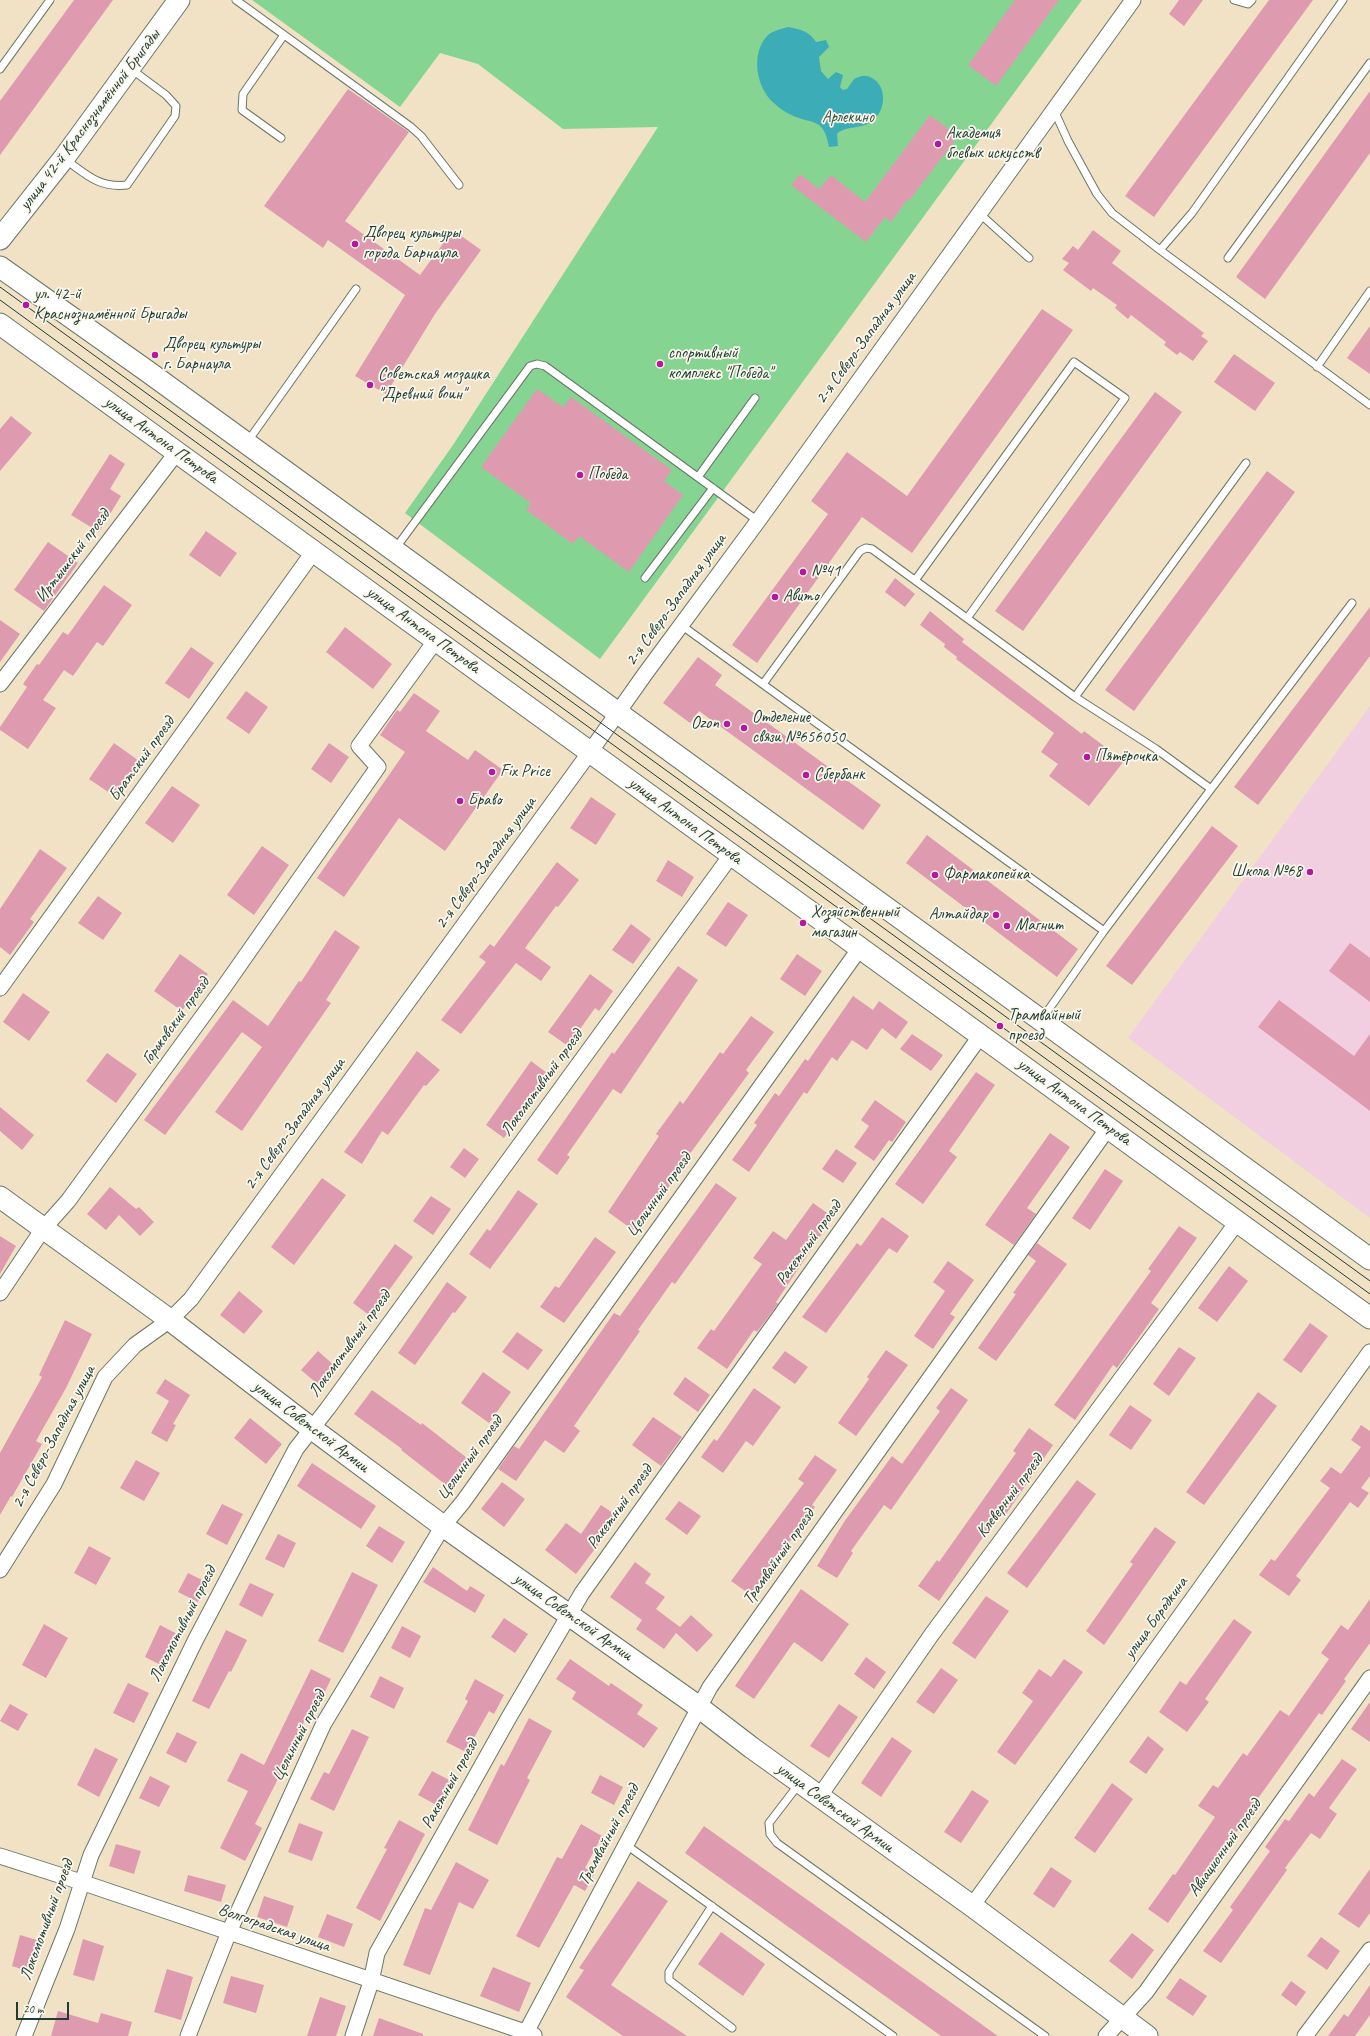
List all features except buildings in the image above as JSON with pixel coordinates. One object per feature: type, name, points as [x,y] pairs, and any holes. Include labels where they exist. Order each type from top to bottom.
[{"type":"main road","name":"улица 42-й Краснознамённой Бригады","points":[[0,239],[64,158],[179,0]]},
{"type":"main road","points":[[0,267],[247,443],[1370,1259]]},
{"type":"main road","name":"улица Антона Петрова","points":[[0,324],[1370,1318]]},
{"type":"main road","name":"улица Советской Армии","points":[[0,1197],[42,1229],[170,1320],[311,1428],[444,1526],[699,1707],[819,1797],[972,1906],[1147,2036]]},
{"type":"street","name":"2-я Северо-Западная улица","points":[[0,1570],[54,1484],[105,1377],[135,1345],[170,1320],[191,1299],[590,752],[680,625],[758,521],[1134,0]]},
{"type":"street","name":"Иртышский проезд","points":[[0,684],[177,452]]},
{"type":"street","name":"Братский проезд","points":[[0,988],[314,552]]},
{"type":"street","name":"Горьковский проезд","points":[[0,1293],[42,1229],[68,1201],[219,993],[378,767],[359,746],[436,640]]},
{"type":"street","name":"Локомотивный проезд","points":[[24,2036],[67,1929],[91,1855],[196,1639],[296,1449],[347,1382],[732,854]]},
{"type":"street","name":"Целинный проезд","points":[[188,2036],[229,1932],[324,1723],[444,1526],[860,948]]},
{"type":"street","name":"Ракетный проезд","points":[[352,2036],[371,1982],[377,1954],[568,1614],[981,1035]]},
{"type":"street","name":"Трамвайный проезд","points":[[528,2035],[625,1844],[710,1687],[1108,1128]]},
{"type":"street","name":"Клеверный проезд","points":[[819,1797],[932,1634],[1238,1222]]},
{"type":"street","name":"улица Бородкина","points":[[972,1906],[1370,1352]]},
{"type":"street","name":"Авиационный проезд","points":[[1106,2036],[1146,1992],[1370,1678]]},
{"type":"street","name":"Волгоградская улица","points":[[0,1856],[229,1932],[528,2035]]},
{"type":"street","points":[[1305,2036],[1370,1950]]},
{"type":"lane","points":[[0,69],[50,0]]},
{"type":"lane","points":[[236,0],[411,127],[421,136],[459,185]]},
{"type":"lane","points":[[1234,0],[1248,4],[1252,0]]},
{"type":"lane","points":[[1160,250],[1192,213],[1343,0]]},
{"type":"lane","points":[[281,138],[242,110],[243,94],[284,35]]},
{"type":"lane","points":[[1228,258],[1370,63]]},
{"type":"lane","points":[[64,158],[100,183],[112,187],[127,185],[175,116],[176,106],[166,95],[130,68]]},
{"type":"lane","points":[[1054,110],[1068,141],[1096,194],[1112,213],[1370,405]]},
{"type":"lane","points":[[980,214],[1029,258]]},
{"type":"lane","points":[[247,443],[356,289]]},
{"type":"lane","points":[[1317,367],[1370,291]]},
{"type":"lane","points":[[916,579],[1074,362],[1125,398],[968,617]]},
{"type":"lane","points":[[393,550],[530,366],[537,364],[545,366],[758,521]]},
{"type":"lane","points":[[698,476],[755,398]]},
{"type":"lane","points":[[1075,697],[1246,463]]},
{"type":"lane","points":[[645,578],[713,488]]},
{"type":"lane","points":[[763,684],[860,551],[866,548],[872,549],[916,579],[1075,697],[1156,749],[1210,789]]},
{"type":"lane","points":[[1042,1020],[1104,931],[1352,603]]},
{"type":"lane","points":[[680,625],[1104,931]]},
{"type":"lane","points":[[800,1783],[769,1823],[770,1834],[777,1843],[1045,2036]]},
{"type":"lane","points":[[625,1844],[893,2036]]},
{"type":"lane","points":[[712,1906],[670,1972],[669,1980],[732,2028]]},
{"type":"shaded area","name":"Школа №68","points":[[1370,706],[1370,1218],[1128,1038]]},
{"type":"green space","name":"Арлекино","points":[[252,0],[1082,0],[600,659],[405,513],[453,445],[658,127],[563,129],[478,64],[440,53],[400,107]]},
{"type":"water","points":[[788,27],[804,31],[816,42],[826,40],[829,47],[819,57],[821,71],[828,79],[836,72],[843,75],[840,87],[843,90],[847,89],[854,79],[863,76],[872,78],[881,87],[883,100],[880,112],[876,118],[862,126],[840,131],[837,134],[838,146],[829,147],[825,132],[819,125],[784,111],[778,107],[763,89],[757,61],[762,43],[768,35]]},
{"type":"tram line","points":[[0,287],[1370,1281]]},
{"type":"tram line","points":[[0,300],[1370,1294]]},
{"type":"place","name":"Академия боевых искусств","points":[[938,144]]},
{"type":"place","name":"Дворец культуры города Барнаула","points":[[355,244]]},
{"type":"place","name":"ул. 42-й Краснознамённой Бригады","points":[[26,305]]},
{"type":"place","name":"Дворец культуры г. Барнаула","points":[[155,355]]},
{"type":"place","name":"спортивный комплекс \"Победа\"","points":[[660,364]]},
{"type":"place","name":"Советская мозаика \"Древний воин\"","points":[[370,385]]},
{"type":"place","name":"Победа","points":[[580,475]]},
{"type":"place","name":"№41","points":[[803,572]]},
{"type":"place","name":"Авито","points":[[775,597]]},
{"type":"place","name":"Ozon","points":[[727,724]]},
{"type":"place","name":"Отделение связи №656050","points":[[744,728]]},
{"type":"place","name":"Пятёрочка","points":[[1087,757]]},
{"type":"place","name":"Fix Price","points":[[492,772]]},
{"type":"place","name":"Сбербанк","points":[[806,775]]},
{"type":"place","name":"Браво","points":[[460,801]]},
{"type":"place","name":"Школа №68","points":[[1310,872]]},
{"type":"place","name":"Фармакопейка","points":[[935,875]]},
{"type":"place","name":"Алтайдар","points":[[996,915]]},
{"type":"place","name":"Хозяйственный магазин","points":[[803,923]]},
{"type":"place","name":"Магнит","points":[[1007,926]]},
{"type":"place","name":"Трамвайный проезд","points":[[1000,1026]]}]
